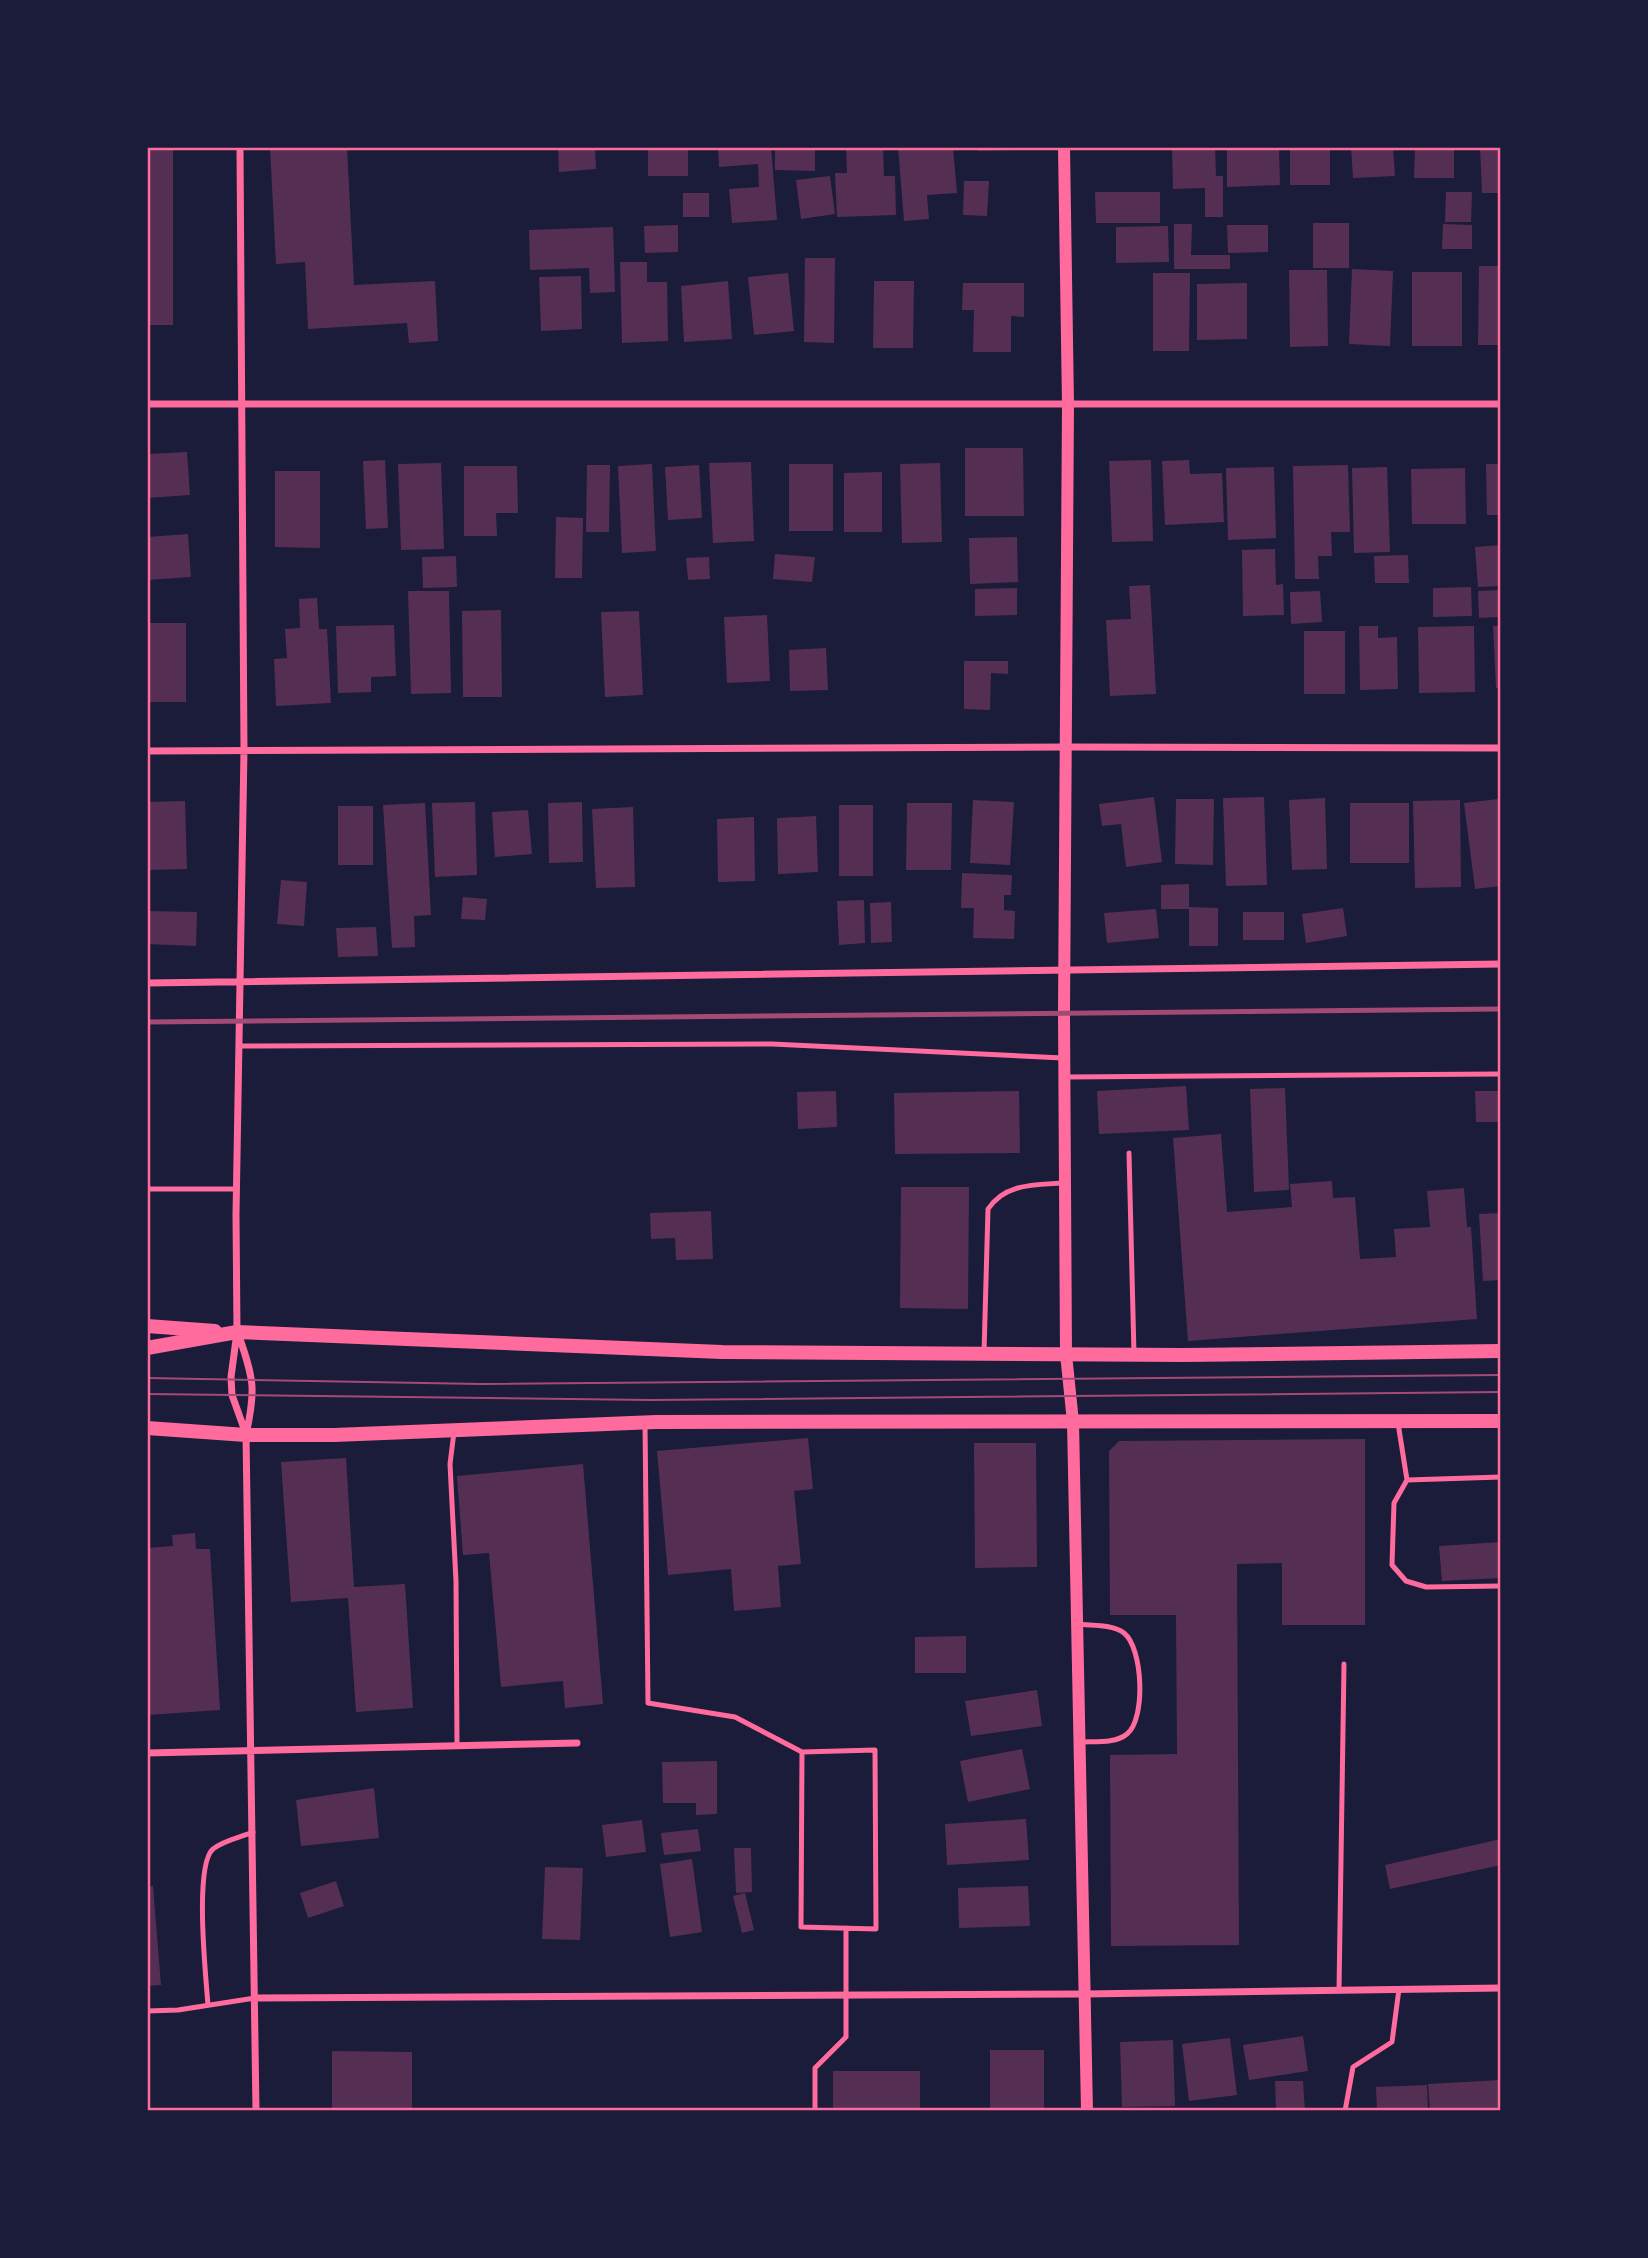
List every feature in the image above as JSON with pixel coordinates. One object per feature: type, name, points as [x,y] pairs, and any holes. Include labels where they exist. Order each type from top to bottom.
[{"type":"main road","points":[[147,1326],[722,1352],[1134,1354],[1501,1351]]},
{"type":"main road","points":[[147,1348],[237,1332]]},
{"type":"main road","points":[[147,1428],[246,1435],[645,1423],[1501,1422]]},
{"type":"street","points":[[240,147],[244,750],[236,1189],[237,1332],[232,1395],[246,1435]]},
{"type":"street","points":[[1064,147],[1068,404],[1066,1354],[1073,1422],[1087,2111]]},
{"type":"street","points":[[147,404],[1501,404]]},
{"type":"street","points":[[147,751],[1501,748]]},
{"type":"street","points":[[147,983],[1501,964]]},
{"type":"street","points":[[237,1332],[253,1378],[255,1395],[246,1435],[256,2111]]},
{"type":"street","points":[[147,1753],[252,1753],[577,1743]]},
{"type":"street","points":[[256,1998],[1085,1994],[1501,1988]]},
{"type":"lane","points":[[240,1046],[772,1044],[1065,1058]]},
{"type":"lane","points":[[1065,1077],[1501,1074]]},
{"type":"lane","points":[[1129,1153],[1134,1354]]},
{"type":"lane","points":[[984,1353],[988,1209],[994,1199],[1008,1190],[1025,1185],[1065,1183]]},
{"type":"lane","points":[[147,1189],[236,1189]]},
{"type":"lane","points":[[645,1423],[648,1703],[735,1717],[802,1752],[875,1750],[876,1929],[801,1927],[802,1752]]},
{"type":"lane","points":[[1398,1423],[1408,1480],[1394,1503],[1392,1565],[1406,1581],[1426,1587],[1501,1586]]},
{"type":"lane","points":[[454,1430],[450,1464],[456,1581],[457,1746]]},
{"type":"lane","points":[[1408,1480],[1501,1477]]},
{"type":"lane","points":[[1077,1625],[1115,1628],[1126,1634],[1138,1656],[1139,1714],[1134,1726],[1127,1735],[1115,1741],[1080,1742]]},
{"type":"lane","points":[[1339,1990],[1343,1664]]},
{"type":"lane","points":[[208,2005],[202,1904],[205,1861],[213,1849],[253,1832]]},
{"type":"lane","points":[[815,2111],[814,2068],[846,2037],[846,1928]]},
{"type":"lane","points":[[1345,2111],[1353,2067],[1392,2042],[1399,1989]]},
{"type":"lane","points":[[147,2011],[256,1998]]},
{"type":"building","points":[[147,147],[173,147],[173,325],[147,325]]},
{"type":"building","points":[[270,147],[347,147],[354,285],[435,281],[438,341],[409,343],[407,323],[308,329],[305,262],[276,264]]},
{"type":"building","points":[[558,147],[595,147],[596,169],[559,172]]},
{"type":"building","points":[[648,147],[688,147],[688,176],[648,176]]},
{"type":"building","points":[[718,147],[771,147],[777,220],[732,223],[729,189],[759,187],[758,164],[719,167]]},
{"type":"building","points":[[775,147],[815,147],[815,171],[775,170]]},
{"type":"building","points":[[846,147],[883,147],[884,176],[895,176],[896,215],[837,217],[835,173],[847,173]]},
{"type":"building","points":[[898,147],[953,147],[957,193],[927,195],[929,219],[904,221]]},
{"type":"building","points":[[978,147],[1013,147],[1013,150],[978,151]]},
{"type":"building","points":[[1172,147],[1215,147],[1216,176],[1223,176],[1223,217],[1205,217],[1205,188],[1173,189]]},
{"type":"building","points":[[1227,147],[1279,147],[1280,185],[1227,187]]},
{"type":"building","points":[[1290,147],[1330,147],[1330,185],[1290,185]]},
{"type":"building","points":[[1351,147],[1393,147],[1395,176],[1353,178]]},
{"type":"building","points":[[1415,147],[1454,147],[1454,178],[1414,178]]},
{"type":"building","points":[[1480,147],[1501,147],[1501,193],[1482,193]]},
{"type":"building","points":[[830,176],[835,214],[801,219],[796,180]]},
{"type":"building","points":[[964,181],[989,181],[987,216],[963,215]]},
{"type":"building","points":[[1095,192],[1160,192],[1160,223],[1096,223]]},
{"type":"building","points":[[1446,192],[1472,192],[1471,222],[1445,222]]},
{"type":"building","points":[[683,193],[709,193],[709,217],[683,217]]},
{"type":"building","points":[[1313,223],[1349,223],[1349,268],[1313,268]]},
{"type":"building","points":[[1174,224],[1192,224],[1191,255],[1230,255],[1230,269],[1174,269]]},
{"type":"building","points":[[1443,224],[1472,225],[1472,249],[1442,249]]},
{"type":"building","points":[[678,225],[678,252],[645,253],[644,226]]},
{"type":"building","points":[[1227,225],[1268,225],[1268,252],[1228,253]]},
{"type":"building","points":[[1168,226],[1169,262],[1116,263],[1116,227]]},
{"type":"building","points":[[613,227],[615,292],[590,293],[589,268],[530,270],[529,230]]},
{"type":"building","points":[[805,258],[835,258],[834,343],[804,342]]},
{"type":"building","points":[[620,262],[647,262],[647,282],[667,282],[668,341],[622,343]]},
{"type":"building","points":[[1479,266],[1500,266],[1501,345],[1478,345]]},
{"type":"building","points":[[1352,269],[1393,271],[1390,346],[1349,344]]},
{"type":"building","points":[[1289,270],[1327,270],[1328,346],[1290,347]]},
{"type":"building","points":[[1412,272],[1462,272],[1462,346],[1412,346]]},
{"type":"building","points":[[788,273],[794,331],[754,335],[748,277]]},
{"type":"building","points":[[1153,273],[1190,273],[1189,351],[1153,351]]},
{"type":"building","points":[[581,276],[582,329],[541,331],[539,277]]},
{"type":"building","points":[[728,281],[732,339],[684,342],[681,286]]},
{"type":"building","points":[[874,281],[914,281],[913,348],[873,348]]},
{"type":"building","points":[[963,283],[1024,283],[1024,317],[1011,316],[1011,352],[973,352],[974,310],[962,310]]},
{"type":"building","points":[[1247,283],[1247,339],[1197,340],[1197,284]]},
{"type":"building","points":[[965,448],[1023,448],[1024,516],[965,516]]},
{"type":"building","points":[[187,452],[190,495],[147,498],[147,454]]},
{"type":"building","points":[[385,460],[388,528],[366,529],[363,461]]},
{"type":"building","points":[[1151,460],[1153,541],[1112,542],[1109,461]]},
{"type":"building","points":[[1189,460],[1190,474],[1222,473],[1224,522],[1165,525],[1162,461]]},
{"type":"building","points":[[751,462],[754,541],[713,543],[709,463]]},
{"type":"building","points":[[441,463],[444,549],[401,550],[398,464]]},
{"type":"building","points":[[940,463],[942,542],[902,543],[900,464]]},
{"type":"building","points":[[652,464],[656,551],[622,553],[618,466]]},
{"type":"building","points":[[789,464],[833,464],[833,531],[789,531]]},
{"type":"building","points":[[1486,464],[1501,464],[1501,515],[1487,515]]},
{"type":"building","points":[[587,465],[610,465],[609,532],[586,532]]},
{"type":"building","points":[[699,465],[702,518],[668,520],[665,467]]},
{"type":"building","points":[[1348,465],[1350,532],[1331,532],[1332,556],[1318,556],[1319,579],[1295,579],[1293,466]]},
{"type":"building","points":[[464,466],[517,466],[518,513],[496,513],[497,536],[464,536]]},
{"type":"building","points":[[1274,467],[1276,538],[1228,540],[1226,468]]},
{"type":"building","points":[[1387,467],[1390,552],[1354,553],[1352,468]]},
{"type":"building","points":[[1465,468],[1466,524],[1412,524],[1411,469]]},
{"type":"building","points":[[275,471],[320,471],[320,548],[275,547]]},
{"type":"building","points":[[882,472],[882,532],[844,532],[844,473]]},
{"type":"building","points":[[556,517],[583,518],[582,578],[555,578]]},
{"type":"building","points":[[188,534],[191,577],[147,580],[147,537]]},
{"type":"building","points":[[1017,537],[1018,582],[970,584],[969,538]]},
{"type":"building","points":[[1501,545],[1501,586],[1478,587],[1475,547]]},
{"type":"building","points":[[1275,549],[1276,585],[1283,584],[1284,615],[1243,616],[1242,550]]},
{"type":"building","points":[[775,554],[815,557],[812,582],[773,579]]},
{"type":"building","points":[[1408,555],[1409,583],[1375,583],[1374,556]]},
{"type":"building","points":[[456,556],[457,587],[423,588],[422,557]]},
{"type":"building","points":[[709,557],[710,579],[688,580],[686,558]]},
{"type":"building","points":[[1150,585],[1156,694],[1110,696],[1106,620],[1131,619],[1129,586]]},
{"type":"building","points":[[1471,587],[1472,616],[1433,617],[1433,588]]},
{"type":"building","points":[[1017,588],[1017,615],[975,616],[975,589]]},
{"type":"building","points":[[1501,590],[1501,617],[1479,618],[1478,591]]},
{"type":"building","points":[[408,591],[449,591],[451,693],[411,694]]},
{"type":"building","points":[[1320,591],[1322,622],[1291,624],[1290,592]]},
{"type":"building","points":[[317,598],[319,629],[327,629],[331,703],[276,706],[274,659],[287,658],[285,629],[300,628],[299,599]]},
{"type":"building","points":[[501,610],[502,697],[463,697],[462,611]]},
{"type":"building","points":[[639,611],[643,695],[605,697],[601,612]]},
{"type":"building","points":[[767,615],[770,681],[727,683],[724,617]]},
{"type":"building","points":[[147,623],[186,623],[186,702],[147,702]]},
{"type":"building","points":[[394,625],[396,676],[371,677],[371,692],[338,693],[336,626]]},
{"type":"building","points":[[1359,626],[1378,626],[1378,638],[1397,637],[1398,689],[1360,690]]},
{"type":"building","points":[[1474,626],[1475,692],[1419,693],[1418,627]]},
{"type":"building","points":[[1493,626],[1501,626],[1501,688],[1496,688]]},
{"type":"building","points":[[1304,631],[1345,631],[1345,694],[1304,694]]},
{"type":"building","points":[[826,648],[828,690],[790,691],[789,650]]},
{"type":"building","points":[[964,661],[1008,661],[1008,674],[991,673],[990,710],[964,709]]},
{"type":"building","points":[[1154,797],[1162,862],[1126,867],[1121,824],[1102,826],[1099,804]]},
{"type":"building","points":[[1264,797],[1267,885],[1226,886],[1223,798]]},
{"type":"building","points":[[1325,798],[1327,869],[1292,870],[1289,800]]},
{"type":"building","points":[[1176,799],[1214,799],[1213,865],[1175,864]]},
{"type":"building","points":[[1498,799],[1501,886],[1475,889],[1464,803]]},
{"type":"building","points":[[973,800],[1014,802],[1010,865],[970,863]]},
{"type":"building","points":[[1460,800],[1461,887],[1415,888],[1413,801]]},
{"type":"building","points":[[185,801],[187,869],[147,870],[147,802]]},
{"type":"building","points":[[475,802],[477,875],[435,877],[432,803]]},
{"type":"building","points":[[582,802],[583,862],[549,863],[548,803]]},
{"type":"building","points":[[425,803],[431,915],[414,916],[415,947],[392,948],[383,805]]},
{"type":"building","points":[[907,803],[952,803],[951,870],[906,870]]},
{"type":"building","points":[[1350,803],[1409,803],[1409,863],[1350,863]]},
{"type":"building","points":[[839,805],[873,805],[873,876],[839,876]]},
{"type":"building","points":[[338,806],[373,806],[373,865],[338,865]]},
{"type":"building","points":[[633,807],[635,887],[596,888],[592,809]]},
{"type":"building","points":[[528,810],[532,854],[495,857],[492,812]]},
{"type":"building","points":[[816,816],[818,872],[778,874],[777,818]]},
{"type":"building","points":[[754,817],[755,881],[718,882],[717,819]]},
{"type":"building","points":[[962,873],[1012,875],[1011,895],[1004,895],[1004,910],[1015,911],[1014,939],[973,938],[974,908],[961,908]]},
{"type":"building","points":[[281,880],[307,882],[304,926],[277,924]]},
{"type":"building","points":[[1189,884],[1189,909],[1161,909],[1161,885]]},
{"type":"building","points":[[463,897],[487,899],[485,920],[461,919]]},
{"type":"building","points":[[864,900],[865,943],[839,945],[837,901]]},
{"type":"building","points":[[891,902],[892,942],[871,943],[870,903]]},
{"type":"building","points":[[1189,907],[1218,908],[1218,946],[1189,946]]},
{"type":"building","points":[[1343,908],[1347,936],[1306,943],[1302,914]]},
{"type":"building","points":[[1156,909],[1159,938],[1107,943],[1104,913]]},
{"type":"building","points":[[147,911],[197,912],[196,946],[147,944]]},
{"type":"building","points":[[1243,912],[1284,912],[1284,940],[1243,940]]},
{"type":"building","points":[[376,927],[378,956],[338,957],[336,928]]},
{"type":"building","points":[[1186,1086],[1189,1130],[1099,1134],[1097,1091]]},
{"type":"building","points":[[1285,1088],[1289,1190],[1254,1192],[1250,1089]]},
{"type":"building","points":[[836,1091],[837,1127],[798,1129],[797,1092]]},
{"type":"building","points":[[1019,1091],[1020,1153],[895,1154],[894,1093]]},
{"type":"building","points":[[1475,1091],[1501,1091],[1501,1122],[1476,1122]]},
{"type":"building","points":[[1221,1134],[1227,1212],[1292,1207],[1290,1184],[1332,1181],[1333,1198],[1355,1197],[1360,1259],[1396,1257],[1394,1229],[1430,1227],[1427,1191],[1464,1188],[1467,1227],[1471,1227],[1477,1319],[1188,1341],[1173,1138]]},
{"type":"building","points":[[901,1187],[969,1187],[968,1309],[900,1308]]},
{"type":"building","points":[[711,1211],[713,1259],[676,1260],[675,1238],[651,1239],[650,1213]]},
{"type":"building","points":[[1501,1213],[1501,1280],[1483,1281],[1479,1214]]},
{"type":"building","points":[[808,1438],[813,1489],[794,1491],[801,1564],[778,1566],[781,1607],[734,1611],[731,1569],[668,1575],[657,1451]]},
{"type":"building","points":[[1365,1439],[1365,1625],[1282,1625],[1282,1563],[1237,1564],[1239,1945],[1111,1946],[1110,1755],[1177,1754],[1176,1615],[1110,1615],[1109,1451],[1119,1441]]},
{"type":"building","points":[[974,1443],[1036,1443],[1037,1567],[975,1568]]},
{"type":"building","points":[[346,1458],[354,1587],[405,1584],[413,1708],[356,1712],[348,1598],[291,1602],[281,1462]]},
{"type":"building","points":[[583,1464],[603,1704],[565,1708],[563,1681],[501,1687],[489,1553],[463,1555],[457,1476]]},
{"type":"building","points":[[195,1533],[196,1549],[210,1549],[220,1710],[148,1715],[147,1548],[173,1546],[172,1535]]},
{"type":"building","points":[[1501,1542],[1501,1578],[1442,1581],[1439,1546]]},
{"type":"building","points":[[966,1636],[966,1673],[915,1673],[915,1637]]},
{"type":"building","points":[[1037,1690],[1042,1726],[971,1736],[965,1701]]},
{"type":"building","points":[[1022,1749],[1030,1789],[968,1802],[960,1761]]},
{"type":"building","points":[[717,1761],[717,1814],[696,1815],[696,1803],[663,1803],[662,1762]]},
{"type":"building","points":[[374,1788],[379,1838],[301,1846],[296,1800]]},
{"type":"building","points":[[1026,1819],[1029,1860],[947,1865],[945,1824]]},
{"type":"building","points":[[642,1820],[646,1852],[606,1857],[602,1825]]},
{"type":"building","points":[[698,1829],[701,1851],[664,1855],[661,1833]]},
{"type":"building","points":[[1501,1839],[1501,1865],[1390,1889],[1385,1865]]},
{"type":"building","points":[[734,1848],[751,1848],[752,1892],[736,1893]]},
{"type":"building","points":[[692,1859],[702,1932],[670,1937],[660,1864]]},
{"type":"building","points":[[545,1867],[583,1868],[580,1940],[542,1939]]},
{"type":"building","points":[[336,1881],[344,1906],[308,1918],[300,1893]]},
{"type":"building","points":[[153,1886],[161,1985],[147,1986],[147,1887]]},
{"type":"building","points":[[1028,1886],[1030,1926],[959,1928],[958,1888]]},
{"type":"building","points":[[745,1893],[754,1930],[742,1933],[733,1896]]},
{"type":"building","points":[[1303,2036],[1308,2071],[1249,2080],[1243,2045]]},
{"type":"building","points":[[1230,2038],[1237,2095],[1189,2101],[1182,2044]]},
{"type":"building","points":[[1173,2040],[1175,2106],[1122,2107],[1120,2042]]},
{"type":"building","points":[[990,2050],[1044,2050],[1044,2111],[990,2111]]},
{"type":"building","points":[[332,2051],[412,2052],[412,2111],[332,2111]]},
{"type":"building","points":[[833,2071],[920,2071],[920,2111],[833,2111]]},
{"type":"building","points":[[1501,2080],[1501,2111],[1430,2111],[1428,2084]]},
{"type":"building","points":[[1275,2081],[1303,2081],[1305,2111],[1276,2111]]},
{"type":"building","points":[[1427,2085],[1428,2111],[1377,2111],[1376,2087]]},
{"type":"tram line","points":[[147,1378],[480,1384],[1501,1375]]},
{"type":"tram line","points":[[147,1394],[651,1400],[1501,1392]]},
{"type":"railway","points":[[147,1022],[1501,1009]]}]
